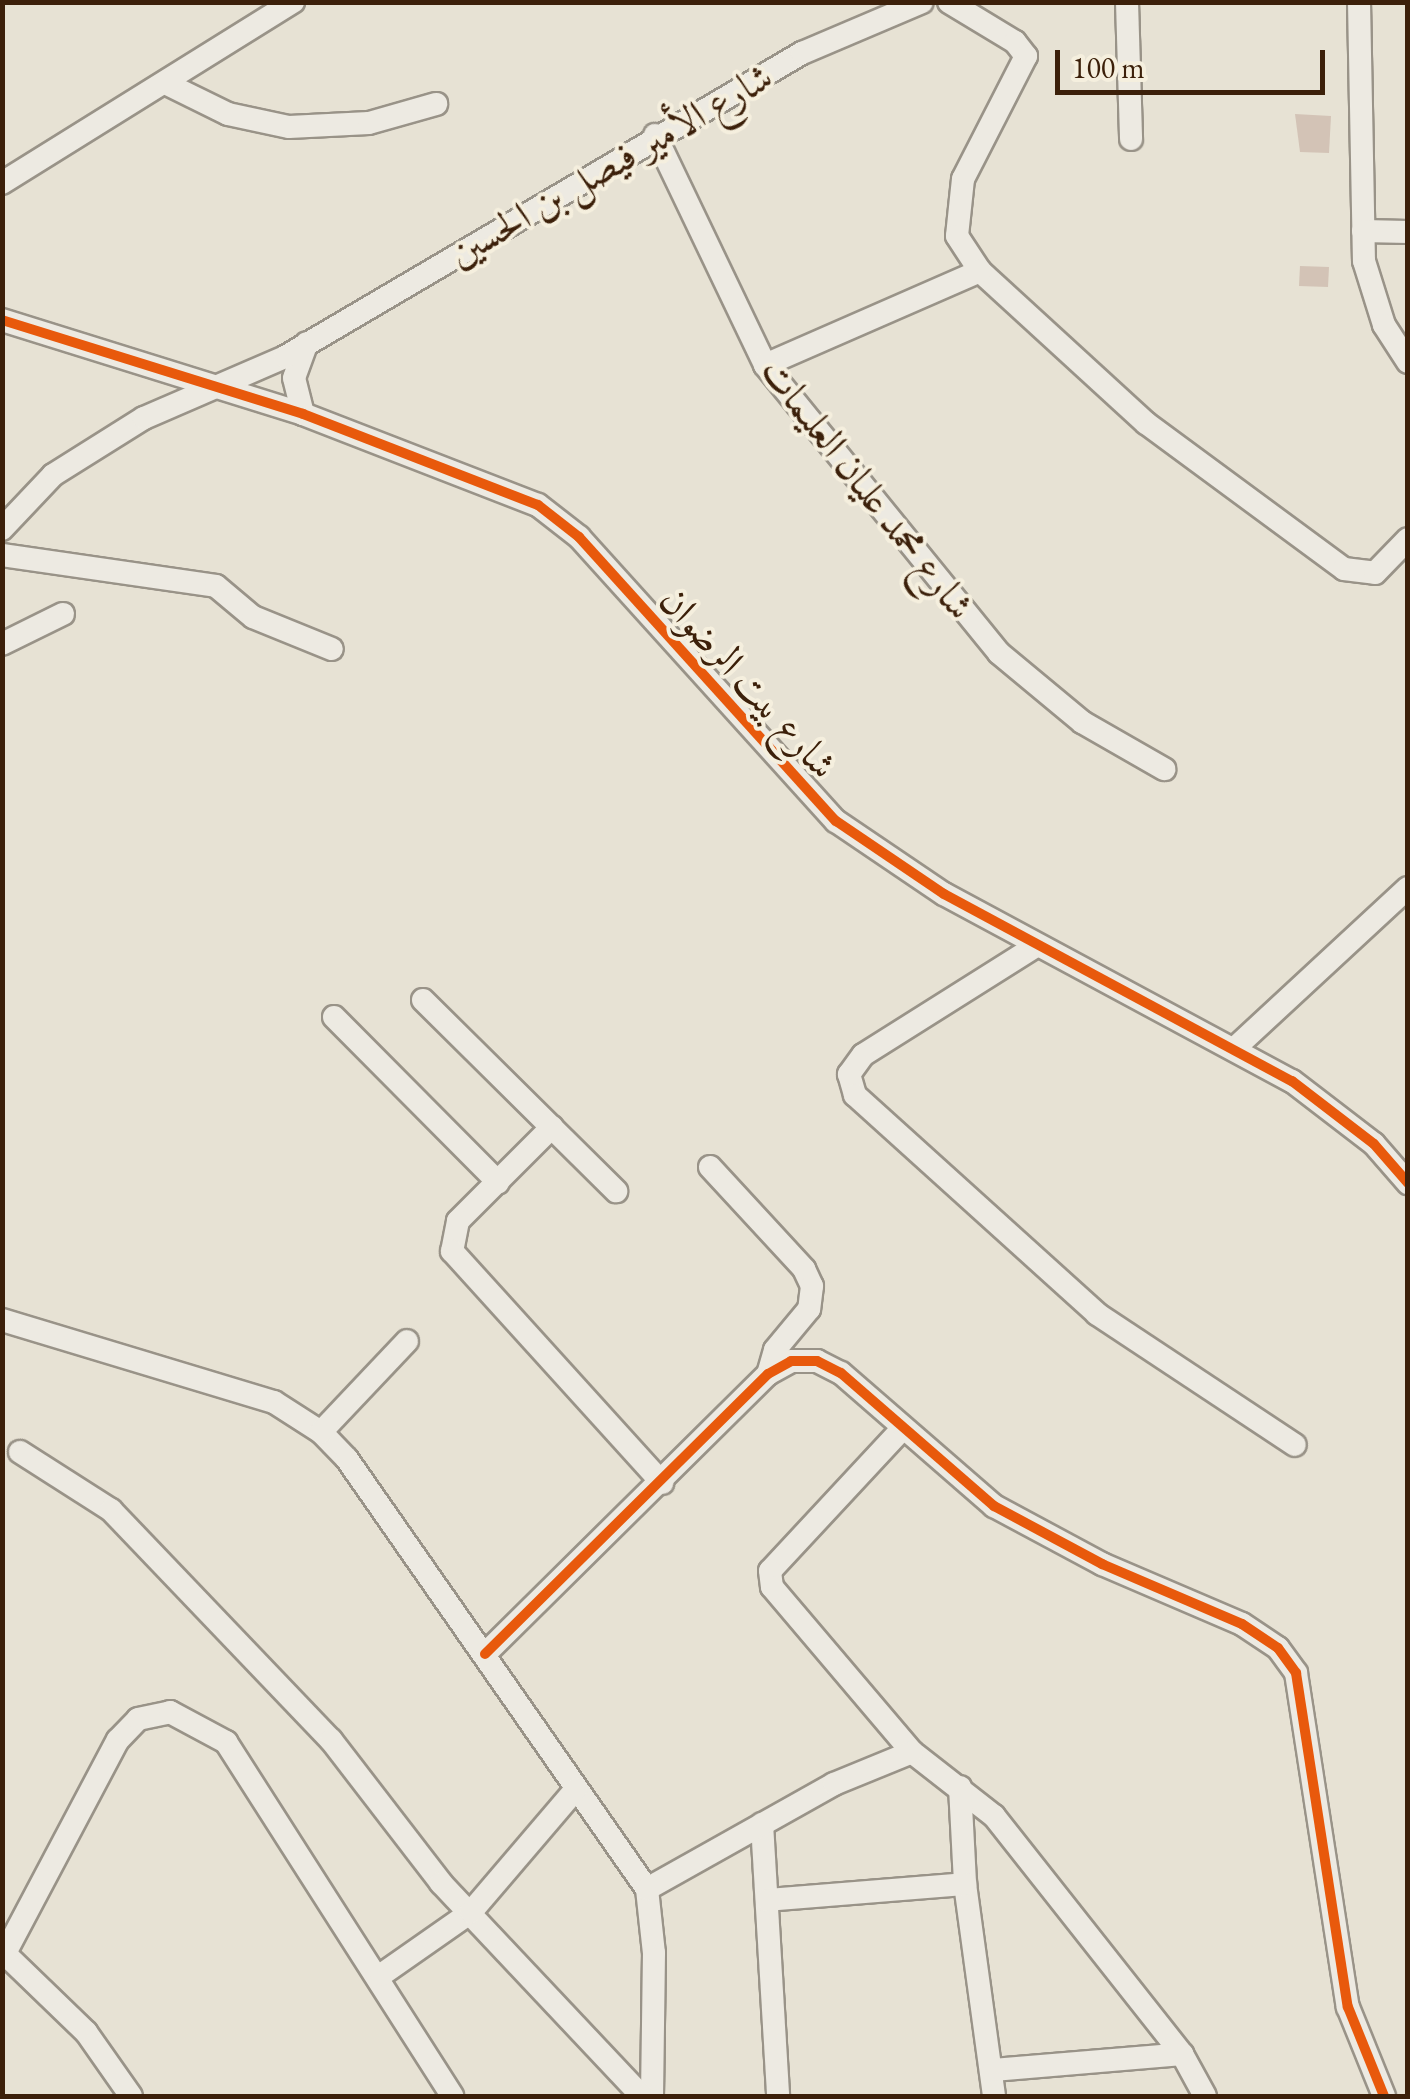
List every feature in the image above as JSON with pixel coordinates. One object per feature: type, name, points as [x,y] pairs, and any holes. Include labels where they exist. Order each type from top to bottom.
[{"type":"street","points":[[2,183],[294,2]]},
{"type":"street","name":"شارع الأمير فيصل بن الحسين","points":[[2,529],[80,455],[307,344],[802,52],[922,2]]},
{"type":"street","points":[[949,2],[1016,42],[1026,56],[963,178],[958,236],[980,271],[1146,423],[1344,570],[1375,574],[1408,539]]},
{"type":"street","points":[[1127,2],[1130,139]]},
{"type":"street","points":[[1360,2],[1363,231],[1372,298],[1408,362]]},
{"type":"street","points":[[166,83],[228,114],[289,128],[369,123],[436,104]]},
{"type":"street","name":"شارع محمد عليان العليمات","points":[[655,136],[766,365],[999,654],[1082,722],[1164,770]]},
{"type":"street","points":[[1363,231],[1408,232]]},
{"type":"street","points":[[766,365],[980,271]]},
{"type":"street","name":"شارع بيت الرضوان","points":[[2,320],[212,389],[303,414],[508,489],[554,516],[836,821],[1036,946],[1236,1047],[1346,1120],[1408,1183]]},
{"type":"street","points":[[303,414],[294,378],[307,344]]},
{"type":"street","points":[[2,554],[216,586],[253,616],[332,649]]},
{"type":"street","points":[[2,644],[63,614]]},
{"type":"street","points":[[1236,1047],[1408,888]]},
{"type":"street","points":[[1036,946],[863,1055],[849,1074],[854,1095],[1097,1314],[1295,1446]]},
{"type":"street","points":[[423,1000],[616,1191]]},
{"type":"street","points":[[334,1017],[498,1182]]},
{"type":"street","points":[[552,1127],[452,1230],[452,1250],[662,1483]]},
{"type":"street","points":[[710,1167],[809,1277],[809,1309],[774,1350],[768,1374]]},
{"type":"street","points":[[2,1320],[274,1402],[321,1432],[485,1654],[647,1888],[654,1953],[652,2096]]},
{"type":"street","points":[[321,1432],[407,1342]]},
{"type":"street","points":[[485,1654],[768,1374],[791,1360],[817,1361],[841,1373],[994,1506],[1102,1564],[1242,1624],[1278,1648],[1296,1673],[1348,2007],[1384,2096]]},
{"type":"street","points":[[903,1428],[769,1579],[912,1752],[994,1816],[1182,2054],[1205,2096]]},
{"type":"street","points":[[20,1452],[111,1510],[332,1740],[471,1912],[642,2096]]},
{"type":"street","points":[[131,2096],[111,2061],[4,1952],[118,1740],[138,1718],[170,1712],[226,1742],[380,1975],[452,2096]]},
{"type":"street","points":[[647,1888],[834,1784],[912,1752]]},
{"type":"street","points":[[960,1787],[965,1884],[994,2096]]},
{"type":"street","points":[[380,1975],[471,1912],[576,1789]]},
{"type":"street","points":[[762,1824],[778,2096]]},
{"type":"street","points":[[767,1900],[965,1884]]},
{"type":"street","points":[[993,2070],[1182,2054]]},
{"type":"building","points":[[1295,114],[1331,116],[1329,153],[1300,152]]},
{"type":"building","points":[[1300,266],[1329,267],[1328,287],[1299,286]]},
{"type":"cycle path","points":[[2,320],[303,414],[538,505],[579,537],[836,821],[944,894],[1292,1081],[1374,1144],[1408,1183]]},
{"type":"cycle path","points":[[485,1654],[768,1374],[791,1361],[817,1361],[841,1373],[994,1506],[1102,1564],[1242,1624],[1278,1648],[1296,1673],[1348,2007],[1384,2096]]}]
